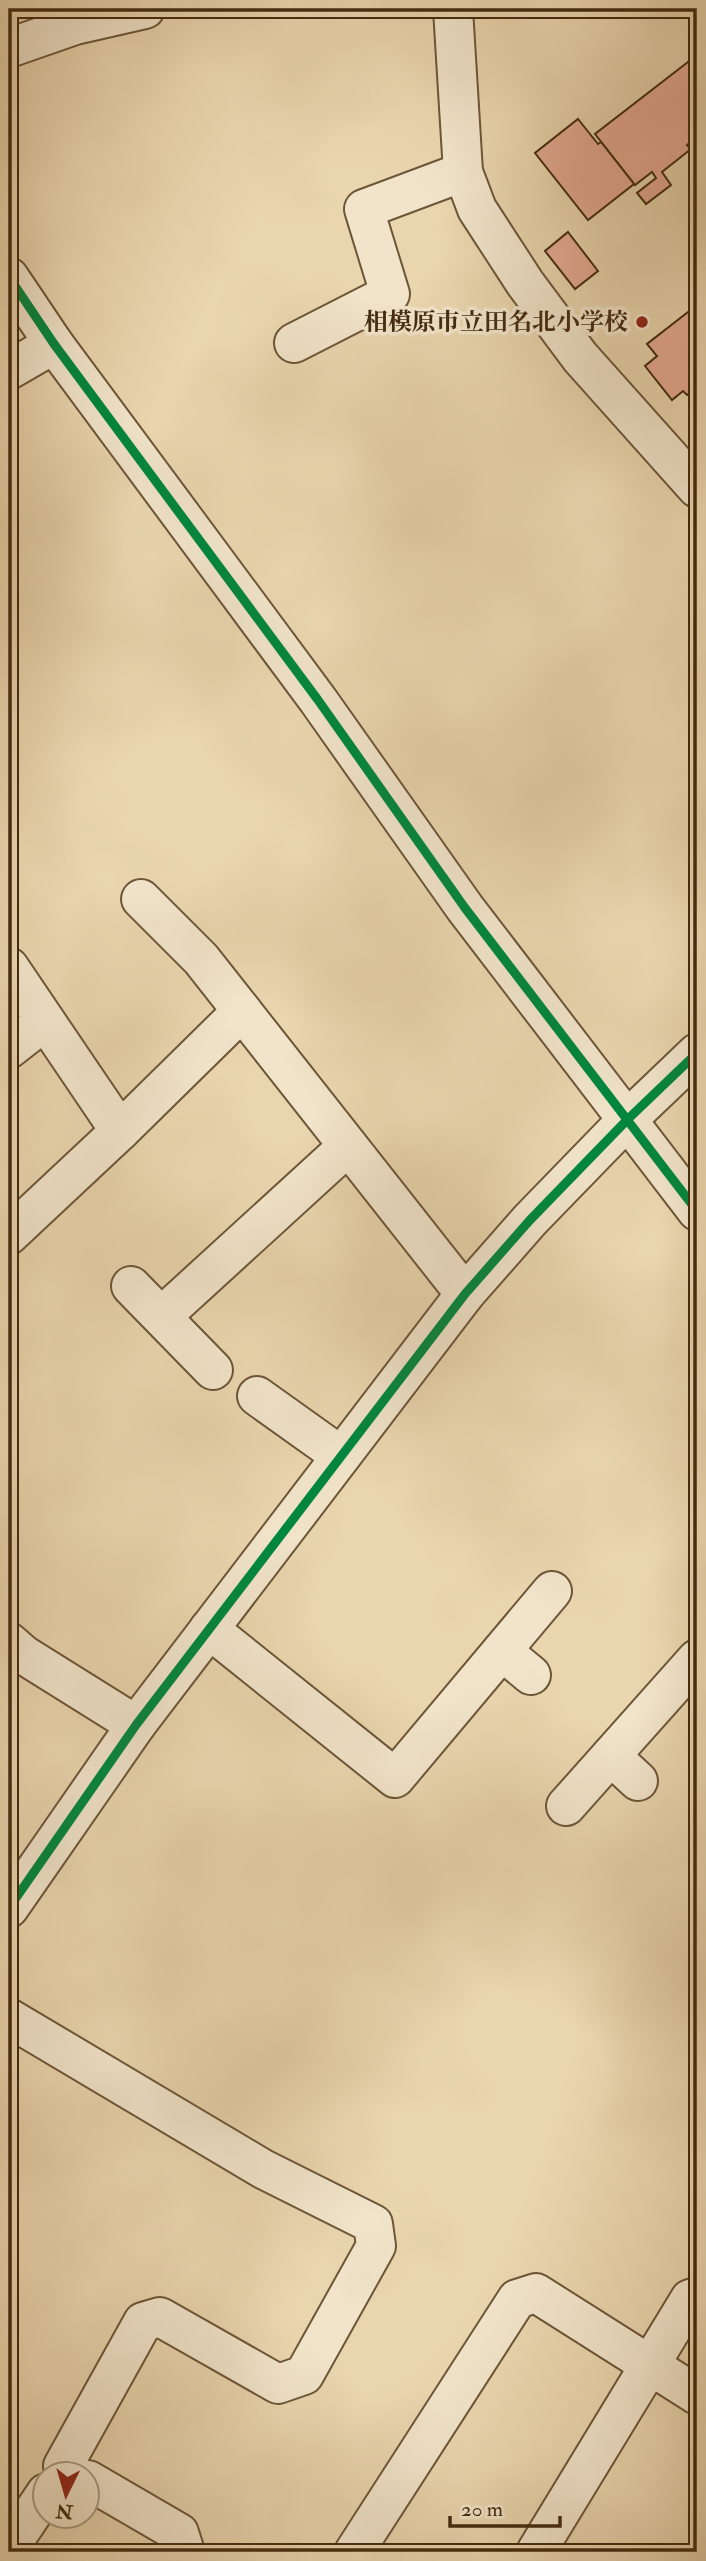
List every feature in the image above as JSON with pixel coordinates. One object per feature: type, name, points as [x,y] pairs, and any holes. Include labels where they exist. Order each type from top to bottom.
[{"type":"street","points":[[9,48],[73,17],[145,9]]},
{"type":"street","points":[[453,9],[463,172],[477,209],[580,357],[697,488]]},
{"type":"street","points":[[294,343],[390,294],[364,209],[463,172]]},
{"type":"street","points":[[9,277],[54,344],[318,700],[465,908],[697,1210]]},
{"type":"street","points":[[9,370],[54,344]]},
{"type":"street","points":[[141,899],[201,959],[465,1294]]},
{"type":"street","points":[[9,967],[120,1131]]},
{"type":"street","points":[[9,1235],[242,1011]]},
{"type":"street","points":[[9,1049],[46,1021]]},
{"type":"street","points":[[9,1908],[136,1725],[465,1294],[530,1220],[628,1119],[697,1053]]},
{"type":"street","points":[[162,1316],[348,1146]]},
{"type":"street","points":[[131,1286],[213,1370]]},
{"type":"street","points":[[257,1396],[341,1456]]},
{"type":"street","points":[[209,1629],[395,1778],[552,1591]]},
{"type":"street","points":[[9,1642],[24,1655],[136,1725]]},
{"type":"street","points":[[502,1651],[531,1675]]},
{"type":"street","points":[[566,1806],[697,1659]]},
{"type":"street","points":[[611,1756],[638,1782]]},
{"type":"street","points":[[9,2018],[262,2169],[373,2224],[376,2246],[304,2375],[278,2384],[160,2317],[144,2322],[75,2460]]},
{"type":"street","points":[[354,2552],[517,2299],[536,2293],[652,2364],[697,2395]]},
{"type":"street","points":[[536,2552],[690,2299],[697,2297]]},
{"type":"street","points":[[102,2495],[179,2533],[185,2552]]},
{"type":"street","points":[[9,2548],[32,2519]]},
{"type":"building","points":[[697,55],[697,137],[687,145],[691,149],[662,172],[671,185],[646,204],[637,193],[656,178],[652,172],[635,185],[595,134]]},
{"type":"building","points":[[578,119],[598,144],[601,142],[634,184],[588,220],[535,153]]},
{"type":"building","points":[[568,232],[598,271],[575,289],[545,251]]},
{"type":"building","points":[[697,305],[697,387],[687,395],[683,391],[672,400],[645,366],[657,356],[647,344]]},
{"type":"cycle path","points":[[9,277],[54,344],[318,700],[465,908],[697,1211]]},
{"type":"cycle path","points":[[9,1908],[136,1725],[465,1294],[530,1220],[628,1119],[697,1053]]},
{"type":"place","name":"相模原市立田名北小学校","points":[[642,322]]}]
